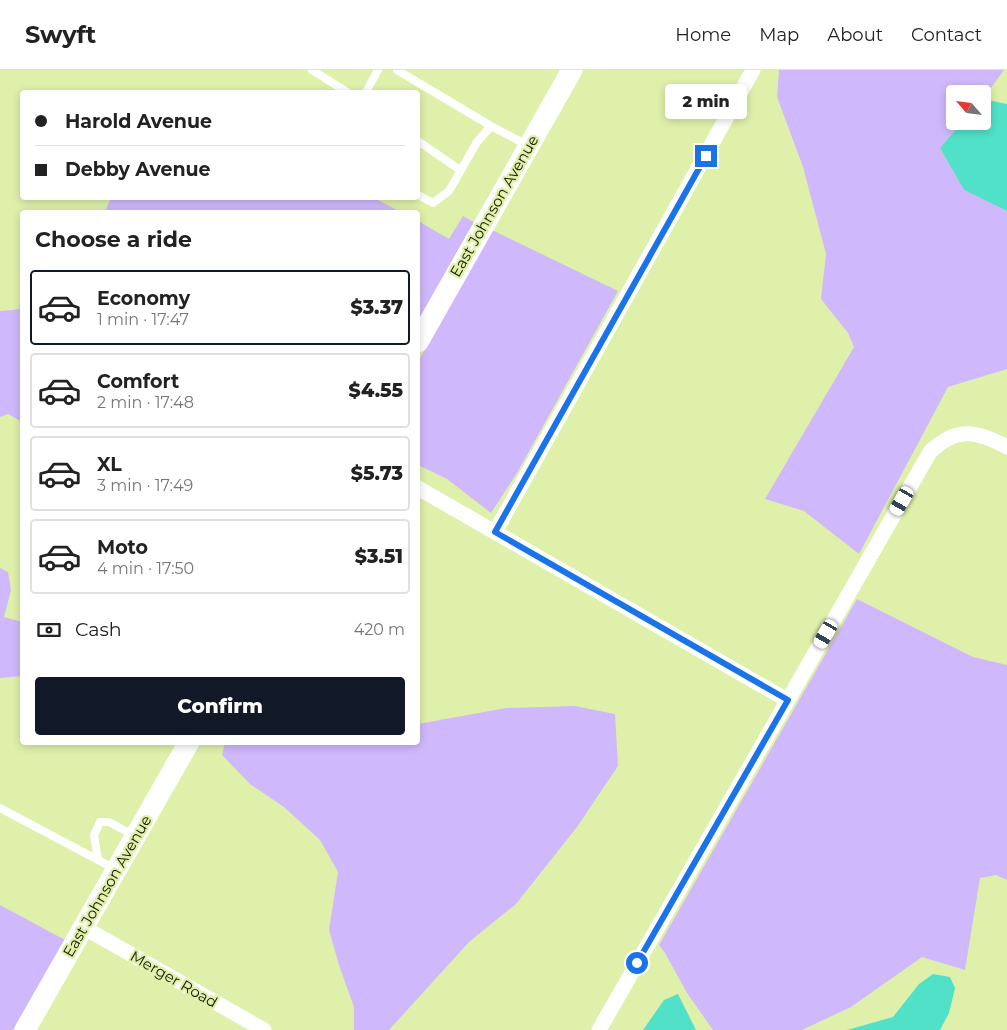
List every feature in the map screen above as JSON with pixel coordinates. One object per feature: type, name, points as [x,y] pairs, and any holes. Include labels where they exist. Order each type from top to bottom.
[{"type":"main road","name":"East Johnson Avenue","points":[[420,338],[572,70]]},
{"type":"main road","name":"East Johnson Avenue","points":[[25,1030],[83,927],[107,864],[135,836],[187,745]]},
{"type":"street","points":[[495,532],[753,70]]},
{"type":"street","points":[[599,1030],[930,452],[940,442],[966,433],[980,434],[1007,447]]},
{"type":"street","points":[[420,489],[788,700]]},
{"type":"street","name":"Merger Road","points":[[83,927],[264,1030]]},
{"type":"lane","points":[[312,70],[344,90]]},
{"type":"lane","points":[[367,90],[378,70]]},
{"type":"lane","points":[[397,70],[528,146]]},
{"type":"lane","points":[[420,197],[433,203],[449,191],[477,142],[491,126]]},
{"type":"lane","points":[[420,142],[460,170]]},
{"type":"lane","points":[[0,808],[107,864]]},
{"type":"lane","points":[[107,864],[94,835],[100,822],[109,822],[135,836]]},
{"type":"shaded area","points":[[779,70],[1004,70],[991,88],[991,85],[946,85],[946,130],[955,130],[940,148],[964,190],[1007,211],[1007,369],[948,387],[859,554],[804,511],[765,499],[854,347],[848,333],[821,299],[826,254],[803,167],[777,97]]},
{"type":"shaded area","points":[[110,200],[378,200],[397,210],[106,210]]},
{"type":"shaded area","points":[[463,216],[474,222],[420,317],[420,222],[449,239]]},
{"type":"shaded area","points":[[492,230],[618,291],[517,473],[491,513],[447,479],[420,466],[420,358]]},
{"type":"shaded area","points":[[20,309],[20,421],[8,414],[0,417],[0,311]]},
{"type":"shaded area","points":[[0,568],[8,572],[11,590],[4,617],[20,621],[20,676],[0,678]]},
{"type":"shaded area","points":[[857,599],[973,657],[1007,665],[1007,880],[996,875],[980,878],[965,970],[922,957],[851,1007],[802,1030],[713,1030],[687,993],[659,945]]},
{"type":"shaded area","points":[[575,706],[615,714],[618,766],[577,827],[516,904],[469,942],[389,1030],[354,1030],[354,1007],[329,930],[338,872],[320,840],[284,807],[250,784],[222,755],[224,745],[420,745],[420,724],[506,708]]},
{"type":"shaded area","points":[[0,905],[65,940],[13,1030],[0,1030]]},
{"type":"water","points":[[991,101],[1007,104],[1007,211],[964,190],[940,148],[955,130],[991,130]]},
{"type":"water","points":[[933,974],[950,977],[955,988],[949,1013],[940,1030],[847,1030],[893,1017],[919,984]]},
{"type":"water","points":[[678,994],[696,1030],[643,1030],[664,1000]]},
{"type":"route","points":[[637,963],[788,700],[495,532],[706,156]]}]
